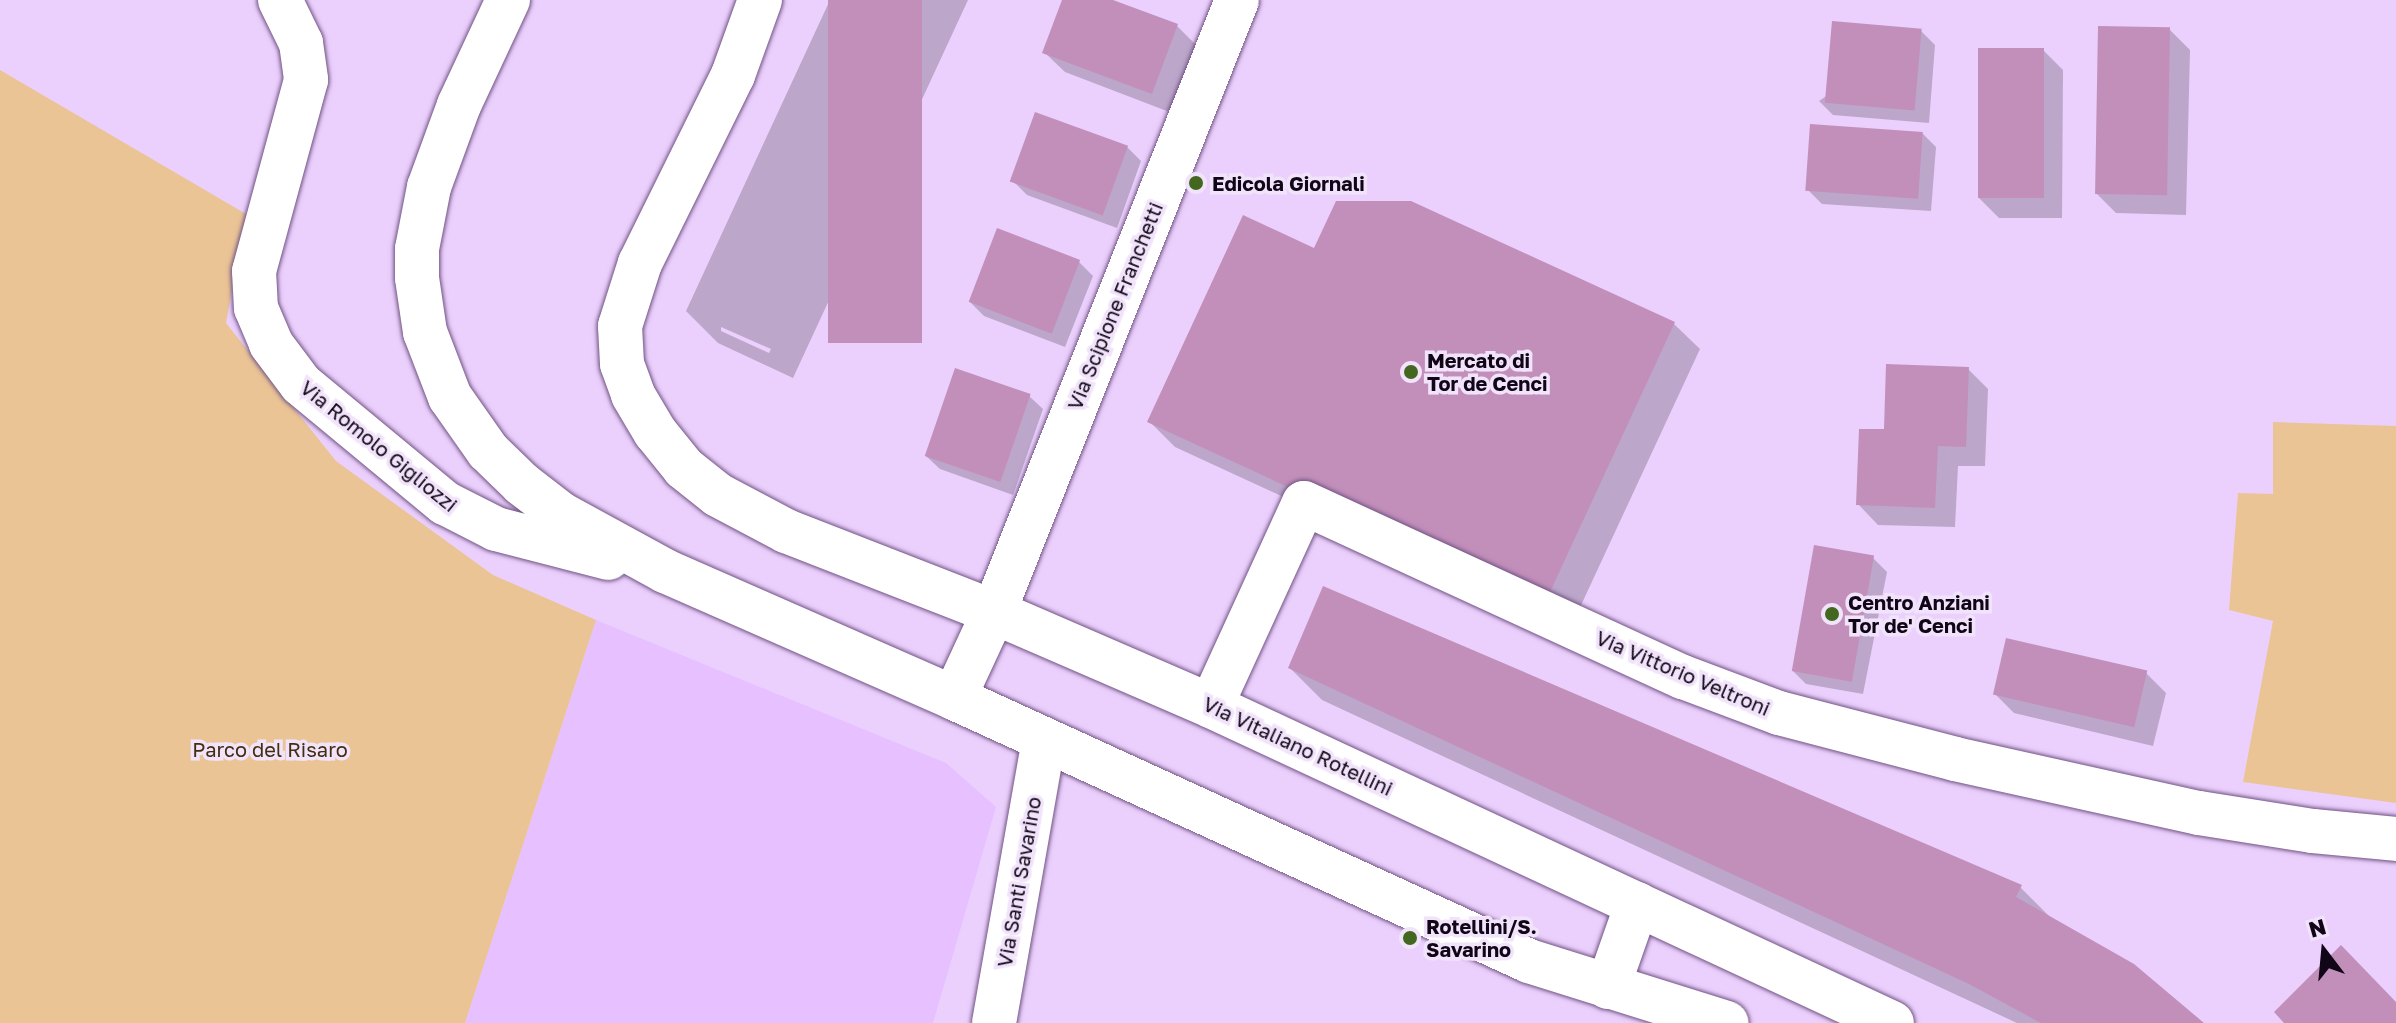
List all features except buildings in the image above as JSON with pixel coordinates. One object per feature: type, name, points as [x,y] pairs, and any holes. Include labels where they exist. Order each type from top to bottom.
[{"type":"street","name":"Via Romolo Gigliozzi","points":[[280,0],[301,43],[306,80],[254,271],[256,308],[271,344],[301,384],[388,458],[462,514],[512,534],[665,571]]},
{"type":"street","points":[[508,0],[451,125],[421,219],[417,278],[425,332],[450,397],[481,442],[522,484],[582,527],[665,571],[954,698],[1529,961],[1727,1023]]},
{"type":"street","name":"Via Vitaliano Rotellini","points":[[760,0],[733,75],[640,263],[620,326],[625,376],[642,413],[668,451],[699,482],[786,531],[994,612],[1211,706],[1892,1023]]},
{"type":"street","name":"Via Scipione Franchetti","points":[[954,698],[994,612],[1237,0]]},
{"type":"street","name":"Via Vittorio Veltroni","points":[[1211,706],[1304,503],[1683,677],[1779,713],[1925,752],[2199,813],[2313,831],[2396,839]]},
{"type":"street","name":"Via Santi Savarino","points":[[994,1023],[1044,740]]},
{"type":"street","points":[[1608,987],[1637,904]]},
{"type":"shaded area","points":[[596,620],[946,763],[996,807],[933,1023],[465,1023]]},
{"type":"green space","name":"Parco del Risaro","points":[[0,70],[246,214],[226,323],[336,461],[493,575],[596,620],[465,1023],[0,1023]]},
{"type":"green space","points":[[2273,422],[2396,426],[2396,803],[2243,782],[2273,621],[2229,610],[2238,493],[2273,494]]},
{"type":"place","name":"Edicola Giornali","points":[[1196,183]]},
{"type":"place","name":"Mercato di Tor de Cenci","points":[[1411,372]]},
{"type":"place","name":"Centro Anziani Tor de' Cenci","points":[[1832,614]]},
{"type":"place","name":"Rotellini/S. Savarino","points":[[1410,938]]}]
